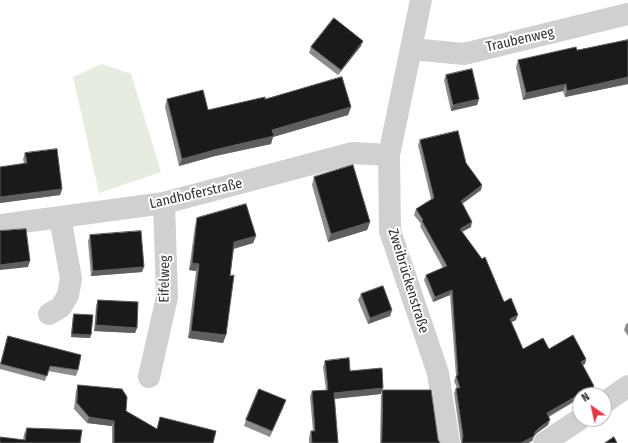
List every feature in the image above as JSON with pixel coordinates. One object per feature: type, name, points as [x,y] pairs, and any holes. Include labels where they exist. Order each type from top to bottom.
[{"type":"street","name":"Zweibrückenstraße","points":[[421,0],[389,155],[390,231],[438,374],[449,443]]},
{"type":"street","name":"Traubenweg","points":[[411,49],[464,54],[628,14]]},
{"type":"street","name":"Landhoferstraße","points":[[0,225],[164,203],[353,153],[389,155]]},
{"type":"street","name":"Eifelweg","points":[[149,378],[167,297],[164,203]]},
{"type":"street","points":[[49,314],[61,307],[68,295],[71,279],[60,217]]},
{"type":"street","points":[[612,397],[628,386]]},
{"type":"street","points":[[544,443],[572,424]]},
{"type":"shaded area","points":[[102,64],[131,74],[161,172],[99,193],[73,77]]},
{"type":"building","points":[[334,18],[363,41],[341,70],[311,47]]},
{"type":"building","points":[[628,40],[628,77],[567,91],[566,84],[526,93],[518,60],[576,47],[577,50]]},
{"type":"building","points":[[472,69],[479,99],[453,105],[446,75]]},
{"type":"building","points":[[342,77],[351,107],[272,130],[274,136],[182,159],[167,99],[203,90],[208,110],[265,97],[265,99]]},
{"type":"building","points":[[458,131],[466,163],[482,185],[461,201],[472,222],[460,229],[482,259],[485,257],[504,302],[511,298],[518,315],[510,319],[523,349],[543,338],[549,349],[573,335],[586,359],[581,362],[594,386],[572,387],[572,399],[547,413],[550,420],[535,432],[534,436],[521,443],[462,443],[463,436],[456,388],[460,388],[456,376],[458,375],[452,290],[435,297],[426,275],[447,266],[416,209],[434,198],[420,140]]},
{"type":"building","points":[[57,149],[62,189],[0,197],[0,167],[27,163],[25,153]]},
{"type":"building","points":[[353,165],[370,222],[331,234],[314,177]]},
{"type":"building","points":[[246,204],[256,236],[234,242],[230,276],[234,275],[226,335],[191,331],[199,264],[192,263],[197,218]]},
{"type":"building","points":[[26,229],[30,261],[0,265],[0,231]]},
{"type":"building","points":[[141,231],[144,267],[93,271],[90,235]]},
{"type":"building","points":[[383,286],[392,310],[370,318],[361,294]]},
{"type":"building","points":[[98,300],[138,302],[137,328],[96,325]]},
{"type":"building","points":[[74,314],[93,315],[91,335],[72,334]]},
{"type":"building","points":[[8,336],[81,355],[78,370],[50,366],[47,376],[1,364]]},
{"type":"building","points":[[349,358],[350,371],[382,368],[383,388],[334,393],[338,443],[312,443],[311,431],[315,431],[312,391],[328,390],[325,361]]},
{"type":"building","points":[[78,385],[122,389],[127,397],[126,411],[157,429],[160,417],[216,431],[213,443],[114,443],[114,421],[89,417],[77,403]]},
{"type":"building","points":[[259,389],[286,400],[272,431],[246,420]]},
{"type":"building","points":[[383,390],[431,390],[438,440],[440,443],[382,443]]},
{"type":"building","points":[[27,428],[82,430],[80,443],[0,443],[0,437],[25,440]]},
{"type":"building","points":[[614,437],[617,443],[605,443]]}]
